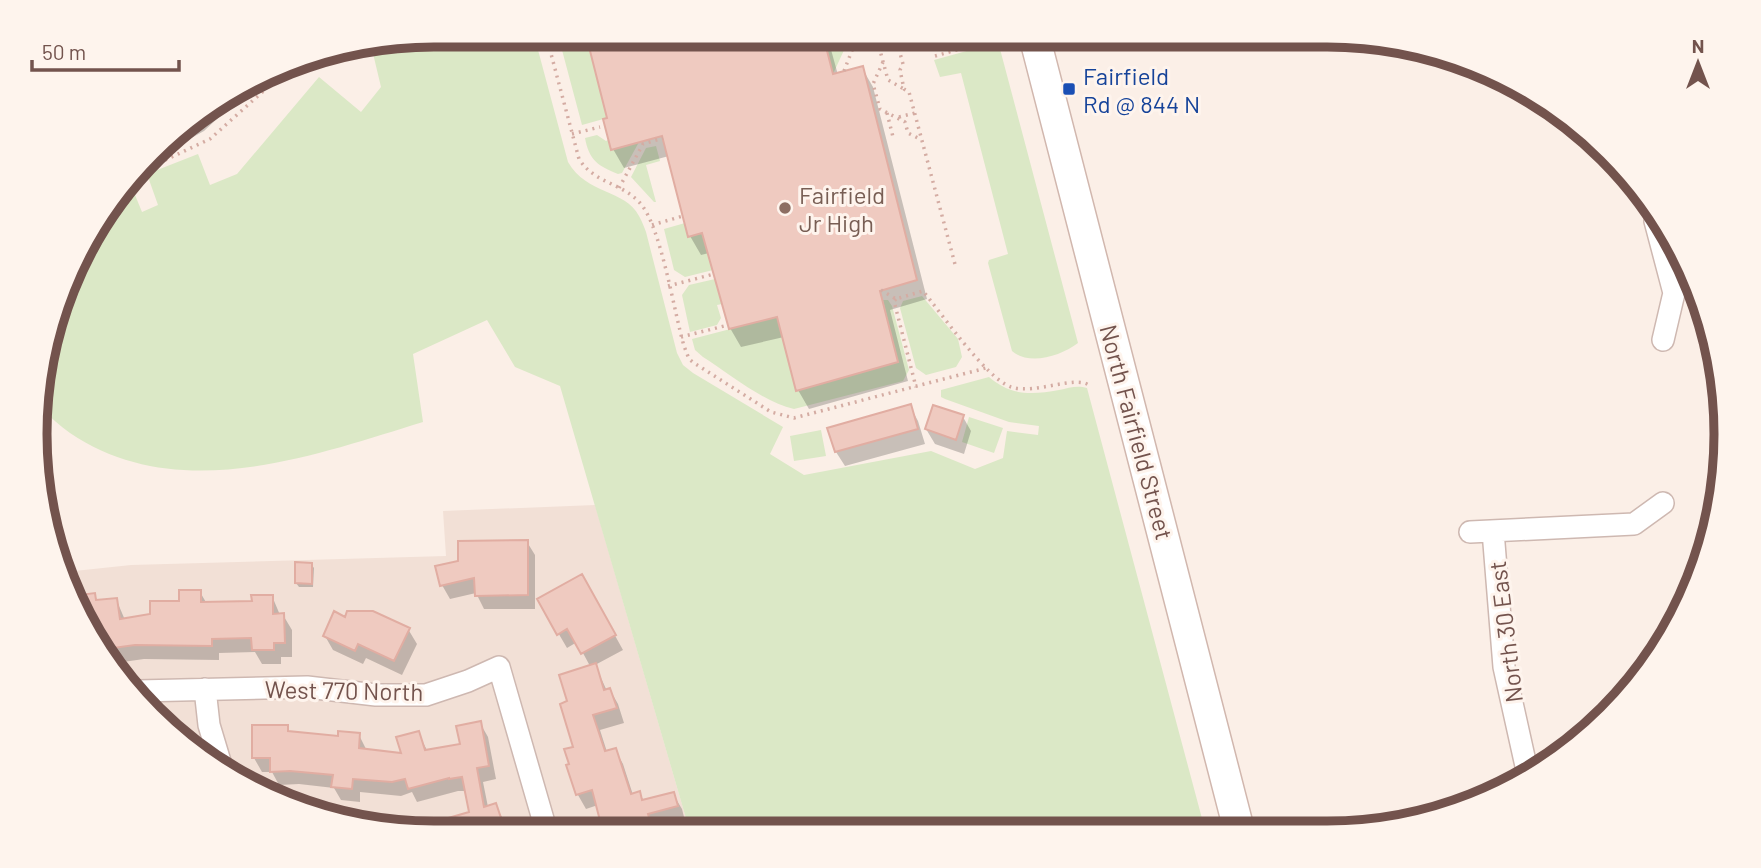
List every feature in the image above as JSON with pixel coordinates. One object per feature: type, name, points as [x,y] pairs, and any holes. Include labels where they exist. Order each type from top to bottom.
[{"type":"street","name":"North Fairfield Street","points":[[1037,47],[1237,821]]},
{"type":"street","points":[[1659,236],[1674,293],[1663,340]]},
{"type":"street","points":[[1471,532],[1634,524],[1663,503]]},
{"type":"street","name":"North 30 East","points":[[1493,531],[1504,667],[1526,766]]},
{"type":"street","name":"West 770 North","points":[[145,691],[307,687],[376,695],[426,695],[499,667],[544,821]]},
{"type":"street","points":[[205,689],[209,725],[217,755]]},
{"type":"path","points":[[550,47],[579,159],[586,170],[640,203],[652,225],[686,353],[694,363],[771,412],[786,417],[804,416],[986,368]]},
{"type":"path","points":[[845,71],[854,47]]},
{"type":"path","points":[[879,47],[888,80],[909,92],[956,268]]},
{"type":"path","points":[[899,47],[904,64],[900,70],[904,89]]},
{"type":"path","points":[[935,55],[965,47]]},
{"type":"path","points":[[883,62],[873,84],[880,109],[905,122],[908,132],[922,139]]},
{"type":"path","points":[[159,163],[210,139],[274,82]]},
{"type":"path","points":[[255,91],[259,96]]},
{"type":"path","points":[[887,113],[893,137]]},
{"type":"path","points":[[897,117],[915,113]]},
{"type":"path","points":[[572,134],[600,127]]},
{"type":"path","points":[[619,188],[643,144],[663,138]]},
{"type":"path","points":[[652,225],[683,216]]},
{"type":"path","points":[[668,286],[714,274]]},
{"type":"path","points":[[881,290],[895,299],[923,291],[986,368],[1002,383],[1021,390],[1046,388],[1075,381],[1085,382],[1090,386]]},
{"type":"path","points":[[895,299],[916,387]]},
{"type":"path","points":[[681,337],[728,325]]},
{"type":"shaded area","points":[[595,505],[687,821],[409,820],[334,808],[286,791],[219,756],[179,725],[143,689],[112,649],[87,605],[73,571],[131,565],[446,556],[443,511]]},
{"type":"green space","points":[[434,47],[537,47],[568,162],[585,181],[633,207],[642,222],[677,353],[683,365],[783,427],[770,454],[804,475],[931,451],[975,469],[1003,458],[1007,431],[1038,435],[1039,426],[1009,422],[945,399],[941,397],[941,390],[989,377],[1005,388],[1022,393],[1087,388],[1203,821],[687,821],[560,386],[515,367],[487,320],[413,354],[423,422],[291,460],[245,468],[200,471],[155,467],[112,455],[70,433],[48,415],[60,334],[77,286],[112,219],[133,191],[142,212],[158,205],[149,173],[198,154],[210,185],[237,174],[319,77],[361,112],[381,87],[373,53]]},
{"type":"green space","points":[[561,47],[589,47],[607,118],[582,125]]},
{"type":"green space","points":[[826,47],[845,47],[833,74]]},
{"type":"green space","points":[[931,47],[947,47],[932,51]]},
{"type":"green space","points":[[981,47],[1000,49],[1078,343],[1063,352],[1045,358],[1027,358],[1012,351],[988,263],[989,260],[1008,254],[961,73],[940,77],[934,60]]},
{"type":"green space","points":[[597,135],[608,140],[611,150],[639,142],[622,173],[605,168],[592,157],[585,138]]},
{"type":"green space","points":[[656,146],[660,161],[646,165],[654,202],[631,177],[646,148]]},
{"type":"green space","points":[[685,223],[688,236],[702,233],[713,270],[685,277],[674,270],[664,229]]},
{"type":"green space","points":[[715,279],[722,304],[717,305],[721,318],[717,325],[690,332],[682,295],[689,285]]},
{"type":"green space","points":[[922,296],[958,339],[962,357],[956,367],[926,375],[916,368],[900,308],[903,301]]},
{"type":"green space","points":[[883,300],[888,300],[892,306],[909,370],[903,381],[794,409],[759,394],[703,357],[695,350],[692,339],[777,317],[796,390],[898,362]]},
{"type":"green space","points":[[969,417],[1003,428],[994,453],[962,442]]},
{"type":"green space","points":[[821,430],[826,456],[794,461],[790,436]]},
{"type":"building","name":"Fairfield Jr High","points":[[589,47],[826,47],[833,74],[863,66],[917,280],[880,291],[898,362],[796,391],[777,317],[729,329],[702,233],[688,237],[662,136],[611,150],[603,119],[607,118]]},
{"type":"building","points":[[911,404],[918,429],[835,452],[827,428]]},
{"type":"building","points":[[933,405],[964,415],[956,440],[925,429]]},
{"type":"building","points":[[528,540],[528,595],[475,596],[474,578],[440,586],[435,566],[458,561],[458,541]]},
{"type":"building","points":[[295,562],[312,563],[312,584],[295,583]]},
{"type":"building","points":[[582,574],[616,635],[581,654],[567,629],[557,635],[537,599]]},
{"type":"building","points":[[179,590],[201,590],[201,602],[252,601],[251,595],[273,595],[273,614],[284,613],[285,643],[274,643],[274,650],[252,650],[251,638],[212,639],[212,646],[135,645],[112,648],[82,595],[95,593],[96,600],[117,598],[120,619],[150,614],[150,601],[179,601]]},
{"type":"building","points":[[334,611],[345,617],[347,611],[373,611],[410,628],[394,661],[358,644],[355,651],[323,636]]},
{"type":"building","points":[[596,663],[604,690],[610,688],[617,708],[593,715],[605,751],[616,748],[631,794],[640,791],[642,800],[674,792],[678,806],[648,814],[650,821],[600,821],[592,790],[576,795],[566,765],[569,764],[564,749],[573,747],[560,704],[567,701],[559,675]]},
{"type":"building","points":[[481,721],[489,766],[477,768],[484,807],[496,803],[501,818],[493,821],[446,821],[445,819],[469,812],[462,777],[408,789],[405,779],[392,782],[353,779],[352,789],[331,787],[333,775],[270,772],[270,758],[252,758],[252,725],[288,725],[288,731],[338,736],[338,731],[360,733],[359,748],[401,753],[396,737],[419,731],[425,750],[460,744],[456,726]]},
{"type":"place","name":"Fairfield Rd @ 844 N","points":[[1069,89]]},
{"type":"place","name":"Fairfield Jr High","points":[[785,208]]}]
